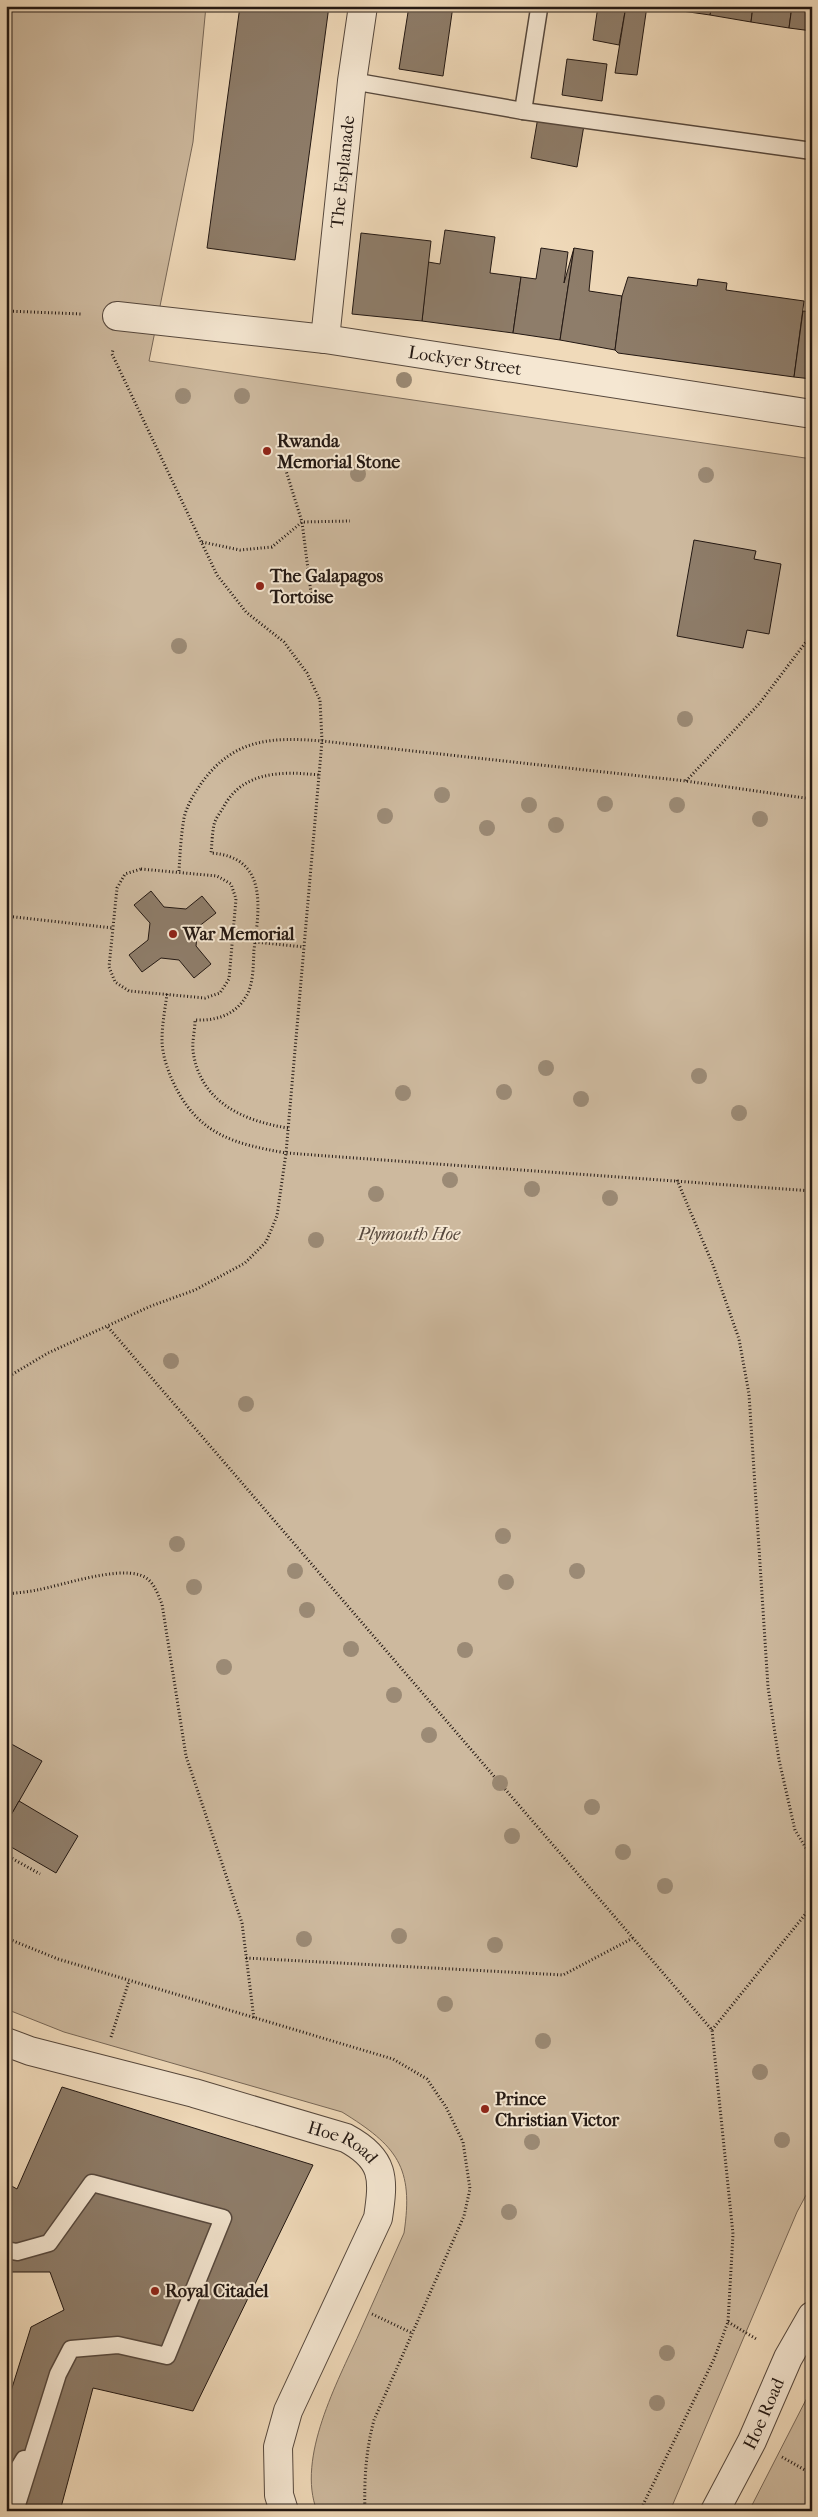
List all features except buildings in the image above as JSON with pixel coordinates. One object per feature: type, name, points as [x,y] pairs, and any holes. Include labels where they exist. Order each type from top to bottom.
[{"type":"street","name":"The Esplanade","points":[[325,339],[352,82],[363,6]]},
{"type":"street","name":"Lockyer Street","points":[[117,316],[325,339],[812,414]]},
{"type":"street","name":"Hoe Road","points":[[6,2042],[30,2051],[194,2093],[346,2138],[362,2147],[376,2162],[383,2185],[378,2218],[288,2411],[280,2438],[278,2447],[279,2495],[284,2511]]},
{"type":"street","name":"Hoe Road","points":[[715,2511],[752,2441],[788,2358],[812,2316]]},
{"type":"lane","points":[[523,111],[539,9]]},
{"type":"lane","points":[[352,82],[523,111],[812,151]]},
{"type":"lane","points":[[6,2250],[16,2252],[49,2243],[92,2183],[223,2218],[167,2356],[118,2345],[71,2350],[58,2374],[15,2511]]},
{"type":"lane","points":[[6,2489],[40,2432]]},
{"type":"path","points":[[6,310],[117,316],[112,354],[217,575],[246,612],[284,642],[307,673],[320,700],[322,741],[286,1152],[277,1216],[266,1242],[245,1263],[195,1290],[150,1306],[48,1353],[6,1378]]},
{"type":"path","points":[[283,462],[302,522],[310,593]]},
{"type":"path","points":[[202,542],[240,550],[272,546],[302,522],[350,521]]},
{"type":"path","points":[[686,780],[759,704],[812,634]]},
{"type":"path","points":[[179,871],[185,817],[195,791],[212,768],[238,749],[261,741],[287,738],[686,780],[812,800]]},
{"type":"path","points":[[288,1128],[243,1118],[220,1103],[203,1082],[193,1051],[195,1020],[221,1018],[234,1010],[245,999],[251,985],[259,898],[256,883],[248,870],[237,860],[223,853],[211,853],[214,824],[229,797],[248,781],[270,774],[288,772],[319,775]]},
{"type":"path","points":[[141,869],[179,871],[217,876],[231,884],[235,892],[236,900],[230,969],[225,986],[213,996],[205,998],[128,991],[115,982],[109,967],[117,888],[126,874],[141,869]]},
{"type":"path","points":[[6,916],[113,928]]},
{"type":"path","points":[[255,942],[304,947]]},
{"type":"path","points":[[167,994],[162,1042],[169,1074],[186,1106],[204,1125],[230,1140],[286,1152],[812,1191]]},
{"type":"path","points":[[677,1180],[713,1265],[739,1339],[749,1394],[768,1687],[779,1760],[795,1830],[812,1858]]},
{"type":"path","points":[[108,1327],[712,2030],[734,2234],[728,2322],[714,2359],[640,2511]]},
{"type":"path","points":[[6,1594],[36,1591],[83,1578],[120,1574],[140,1574],[153,1583],[162,1604],[186,1756],[242,1923],[254,2019],[58,1959],[6,1938]]},
{"type":"path","points":[[6,1855],[40,1874]]},
{"type":"path","points":[[712,2030],[812,1906]]},
{"type":"path","points":[[246,1958],[563,1975],[633,1938]]},
{"type":"path","points":[[101,2070],[129,1981]]},
{"type":"path","points":[[340,2299],[412,2333]]},
{"type":"green space","name":"Plymouth Hoe","points":[[6,6],[206,6],[193,142],[149,361],[812,459],[812,2184],[797,2212],[670,2511],[317,2511],[312,2490],[312,2468],[322,2420],[404,2233],[406,2191],[403,2175],[397,2160],[376,2136],[342,2112],[64,2032],[6,2009]]},
{"type":"green space","points":[[812,2388],[812,2511],[749,2511]]},
{"type":"place","name":"Rwanda Memorial Stone","points":[[267,451]]},
{"type":"place","name":"The Galapagos Tortoise","points":[[260,586]]},
{"type":"place","name":"War Memorial","points":[[173,934]]},
{"type":"place","name":"Prince Christian Victor","points":[[485,2109]]},
{"type":"place","name":"Royal Citadel","points":[[155,2291]]}]
